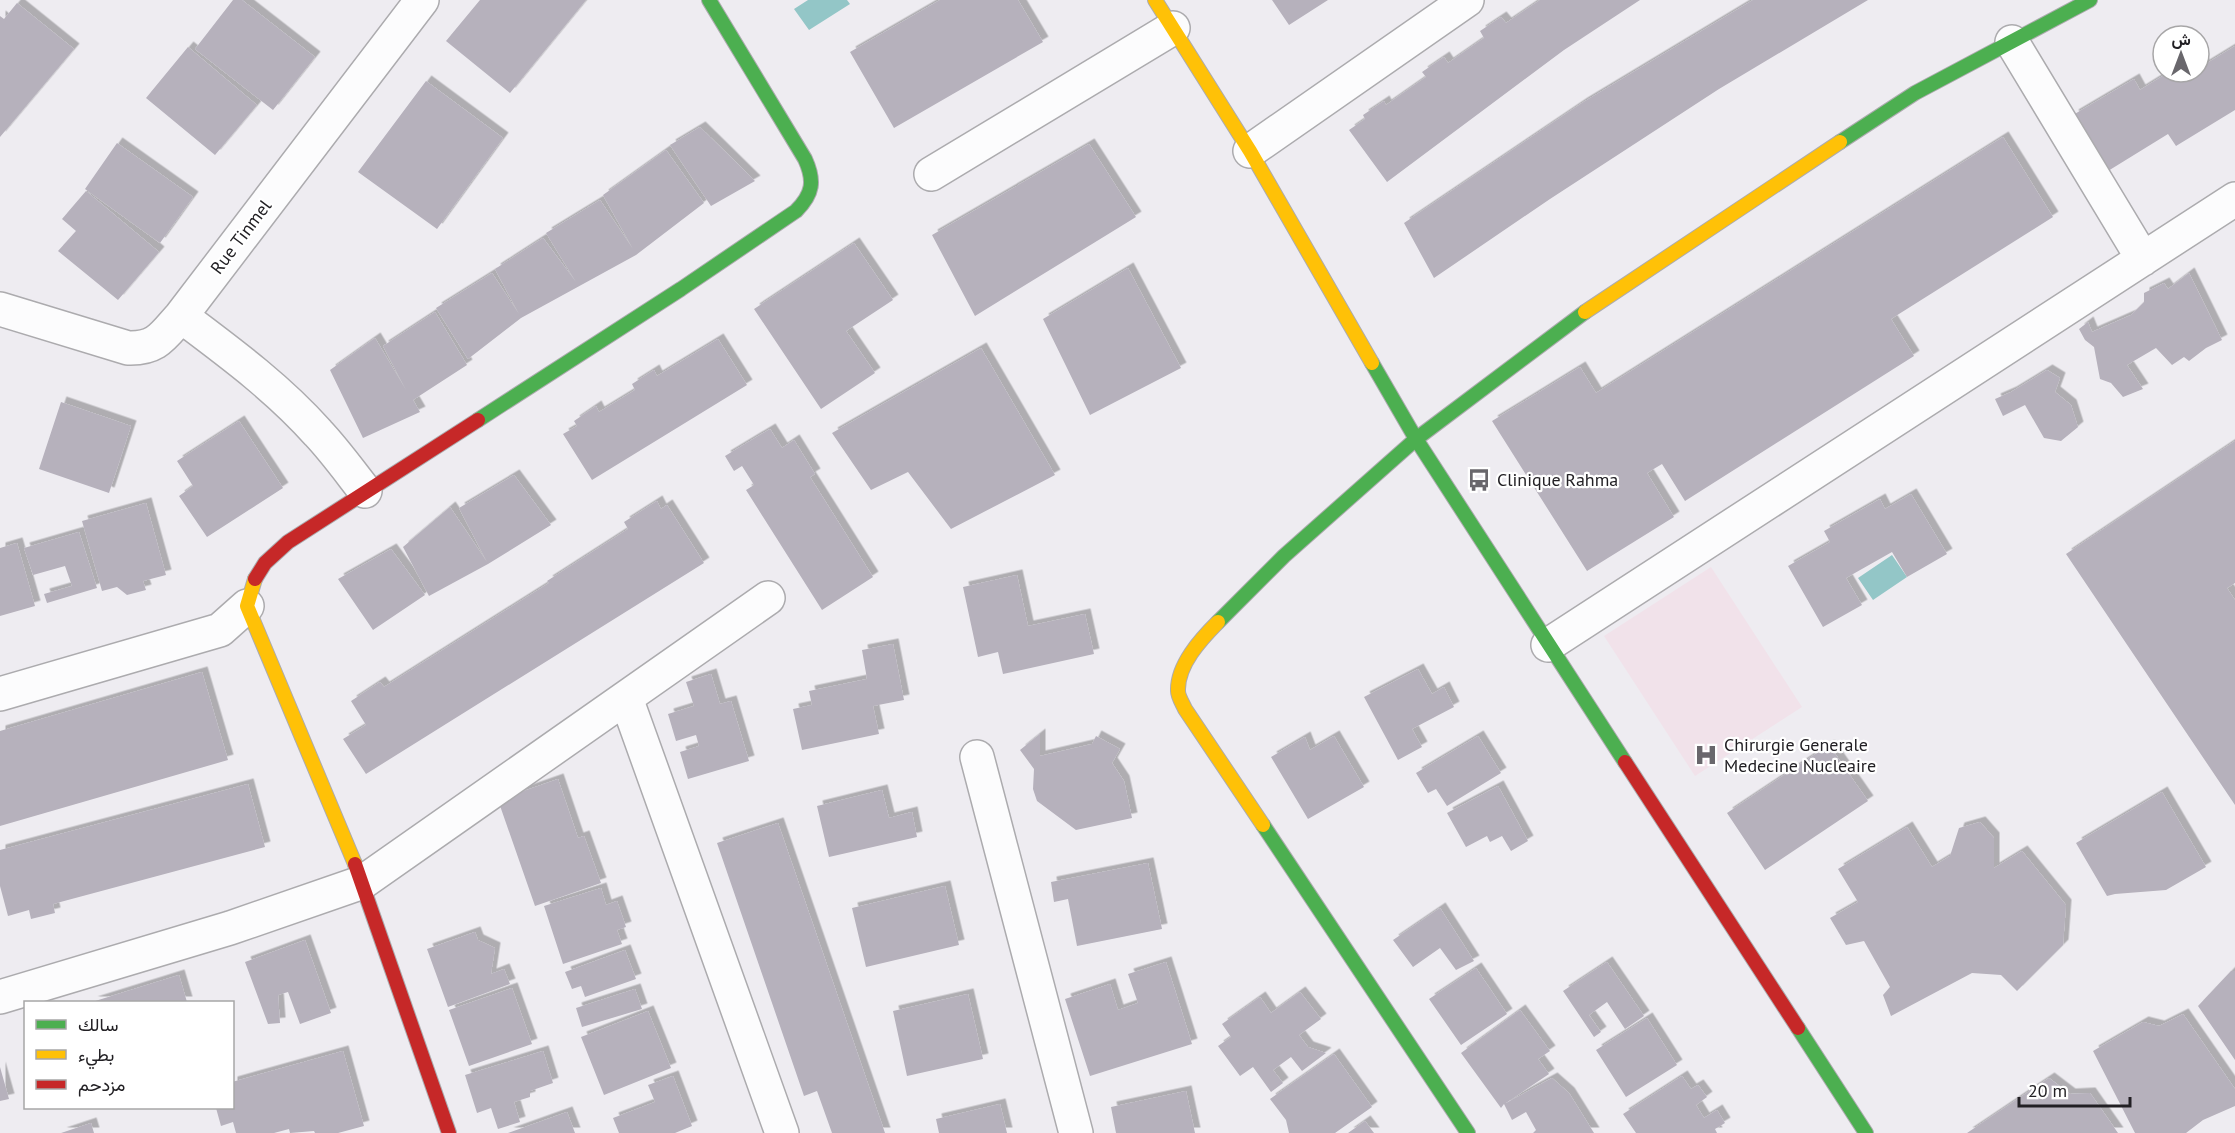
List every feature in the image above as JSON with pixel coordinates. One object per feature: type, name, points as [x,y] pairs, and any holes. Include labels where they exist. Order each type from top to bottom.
[{"type":"street","name":"Rue Tinmel","points":[[0,309],[128,348],[143,348],[154,344],[181,316],[422,0]]},
{"type":"street","points":[[449,1133],[363,882],[247,606],[253,579],[267,561],[288,542],[681,289],[796,211],[810,199],[813,186],[811,171],[805,159],[709,0]]},
{"type":"street","points":[[1155,0],[1250,151],[1416,439],[1866,1133]]},
{"type":"street","points":[[1250,151],[1467,0]]},
{"type":"street","points":[[1468,1133],[1185,709],[1178,693],[1180,679],[1195,645],[1284,556],[1416,439],[1615,291],[1915,93],[2089,0]]},
{"type":"street","points":[[932,174],[1173,28]]},
{"type":"street","points":[[2012,42],[2143,259]]},
{"type":"street","points":[[1548,645],[2235,200]]},
{"type":"street","points":[[181,316],[239,359],[280,395],[318,433],[365,491]]},
{"type":"street","points":[[0,997],[230,928],[363,882],[768,598]]},
{"type":"street","points":[[0,694],[220,630],[247,606]]},
{"type":"street","points":[[626,698],[782,1133]]},
{"type":"street","points":[[977,757],[1076,1133]]},
{"type":"shaded area","points":[[1711,567],[1802,707],[1695,776],[1604,636]]},
{"type":"water","points":[[808,0],[847,0],[850,4],[809,30],[794,9]]},
{"type":"water","points":[[1892,555],[1907,577],[1873,600],[1858,578]]},
{"type":"building","points":[[233,0],[242,0],[315,57],[273,110],[195,49]]},
{"type":"building","points":[[480,0],[586,0],[510,93],[446,41]]},
{"type":"building","points":[[940,0],[1018,0],[1043,42],[894,128],[850,52]]},
{"type":"building","points":[[1272,0],[1328,0],[1289,25]]},
{"type":"building","points":[[1540,0],[1640,0],[1564,50],[1387,182],[1349,130],[1365,119],[1363,115],[1384,101],[1386,105],[1426,77],[1422,72],[1444,57],[1448,63],[1484,38],[1480,31],[1501,17],[1506,23]]},
{"type":"building","points":[[1753,0],[1868,0],[1719,89],[1434,278],[1404,223],[1582,103]]},
{"type":"building","points":[[17,3],[74,49],[0,137],[0,16],[4,19]]},
{"type":"building","points":[[2235,46],[2235,110],[2176,146],[2168,134],[2108,171],[2073,115],[2134,79],[2140,90],[2151,83],[2211,84],[2211,61]]},
{"type":"building","points":[[188,47],[257,105],[215,155],[146,98]]},
{"type":"building","points":[[426,81],[503,138],[437,229],[358,172]]},
{"type":"building","points":[[700,127],[755,181],[711,206],[670,145]]},
{"type":"building","points":[[2003,137],[2053,217],[1891,319],[1914,356],[1685,501],[1662,464],[1647,473],[1674,517],[1587,571],[1492,421],[1580,367],[1596,393]]},
{"type":"building","points":[[117,143],[193,197],[160,243],[85,189]]},
{"type":"building","points":[[1089,144],[1136,217],[975,316],[932,235]]},
{"type":"building","points":[[666,150],[704,203],[636,255],[521,318],[468,359],[436,308],[492,273],[519,314],[495,269],[543,238],[576,282],[546,233],[600,200],[633,249],[603,195]]},
{"type":"building","points":[[86,191],[159,252],[118,300],[58,251],[76,231],[62,219]]},
{"type":"building","points":[[854,243],[893,300],[846,331],[875,373],[821,409],[754,309]]},
{"type":"building","points":[[1128,268],[1181,368],[1090,415],[1043,319]]},
{"type":"building","points":[[2189,273],[2222,340],[2206,348],[2189,361],[2184,357],[2172,365],[2156,348],[2127,365],[2143,389],[2123,397],[2111,383],[2100,379],[2094,347],[2085,340],[2079,329],[2088,322],[2092,332],[2131,315],[2144,302],[2144,293],[2164,283],[2168,289]]},
{"type":"building","points":[[435,312],[467,365],[413,400],[420,412],[363,438],[330,370],[375,338],[406,390],[383,346]]},
{"type":"building","points":[[718,339],[747,385],[592,480],[563,434],[577,426],[574,421],[596,406],[599,412],[635,390],[632,384],[654,370],[657,376]]},
{"type":"building","points":[[981,348],[1055,475],[951,529],[908,472],[871,490],[832,433]]},
{"type":"building","points":[[2047,370],[2060,378],[2055,392],[2071,405],[2078,427],[2061,441],[2044,438],[2025,405],[2003,416],[1995,399]]},
{"type":"building","points":[[61,402],[131,426],[109,493],[39,469]]},
{"type":"building","points":[[239,421],[283,488],[207,537],[179,496],[193,486],[177,461]]},
{"type":"building","points":[[770,429],[782,448],[794,440],[815,474],[810,477],[873,577],[822,610],[746,490],[754,485],[742,466],[734,471],[725,456]]},
{"type":"building","points":[[2235,441],[2235,583],[2227,588],[2235,600],[2235,805],[2066,554]]},
{"type":"building","points":[[514,475],[551,525],[488,564],[429,596],[403,547],[450,507],[487,562],[459,508]]},
{"type":"building","points":[[1911,494],[1947,554],[1907,577],[1892,552],[1846,578],[1862,605],[1823,627],[1788,566],[1830,542],[1824,531],[1880,499],[1885,509]]},
{"type":"building","points":[[657,501],[661,509],[667,505],[704,563],[366,774],[343,739],[366,725],[351,701],[380,682],[384,687],[549,583],[547,581],[628,529],[624,522]]},
{"type":"building","points":[[146,503],[166,575],[143,581],[146,590],[127,595],[117,587],[102,591],[82,521]]},
{"type":"building","points":[[79,532],[97,588],[47,603],[44,594],[72,586],[65,566],[33,575],[24,548]]},
{"type":"building","points":[[17,543],[35,606],[0,616],[0,548]]},
{"type":"building","points":[[391,549],[425,595],[373,630],[338,579]]},
{"type":"building","points":[[1017,575],[1028,626],[1085,614],[1094,654],[1003,674],[998,652],[978,657],[963,587]]},
{"type":"building","points":[[893,644],[904,700],[873,706],[879,734],[802,750],[793,709],[812,705],[809,691],[867,679],[862,650]]},
{"type":"building","points":[[1418,669],[1432,694],[1444,687],[1454,707],[1412,729],[1422,747],[1398,760],[1364,697]]},
{"type":"building","points":[[202,672],[228,760],[0,826],[0,731]]},
{"type":"building","points":[[711,674],[720,704],[731,701],[749,761],[688,779],[680,752],[699,746],[696,735],[676,741],[668,714],[694,706],[686,682]]},
{"type":"building","points":[[1040,734],[1040,756],[1092,744],[1096,736],[1120,749],[1112,763],[1124,781],[1132,818],[1076,830],[1037,801],[1033,789],[1034,769],[1020,750]]},
{"type":"building","points":[[1334,736],[1364,787],[1308,819],[1271,757],[1305,737],[1310,750]]},
{"type":"building","points":[[1478,736],[1501,773],[1447,806],[1436,789],[1428,793],[1416,773]]},
{"type":"building","points":[[1829,745],[1868,801],[1765,870],[1727,813]]},
{"type":"building","points":[[558,779],[578,838],[584,836],[601,883],[535,906],[498,800]]},
{"type":"building","points":[[248,784],[265,847],[53,904],[55,913],[31,919],[29,910],[8,916],[0,886],[0,850]]},
{"type":"building","points":[[1498,786],[1528,841],[1511,851],[1502,836],[1490,842],[1487,836],[1466,847],[1447,813]]},
{"type":"building","points":[[882,790],[889,818],[912,812],[917,837],[829,857],[817,806]]},
{"type":"building","points":[[2162,792],[2206,867],[2166,890],[2107,896],[2076,843]]},
{"type":"building","points":[[1980,822],[1994,838],[1994,868],[2022,851],[2066,905],[2063,945],[2017,991],[2001,975],[1972,973],[1891,1016],[1883,995],[1890,987],[1864,941],[1846,945],[1830,918],[1858,902],[1838,869],[1907,827],[1932,867],[1950,856],[1959,828]]},
{"type":"building","points":[[778,823],[885,1133],[832,1133],[817,1091],[804,1096],[717,843]]},
{"type":"building","points":[[1148,863],[1162,929],[1077,946],[1068,899],[1054,902],[1051,882]]},
{"type":"building","points":[[945,886],[959,945],[866,967],[852,908]]},
{"type":"building","points":[[601,888],[606,905],[617,901],[626,927],[617,930],[622,944],[563,964],[544,906]]},
{"type":"building","points":[[1440,908],[1474,961],[1456,970],[1440,948],[1413,967],[1393,940]]},
{"type":"building","points":[[475,932],[478,940],[495,948],[491,974],[504,969],[510,984],[448,1007],[427,949]]},
{"type":"building","points":[[305,940],[331,1013],[300,1024],[288,992],[278,995],[280,1023],[268,1024],[245,962]]},
{"type":"building","points":[[625,950],[636,979],[585,997],[581,986],[572,989],[565,972]]},
{"type":"building","points":[[1166,962],[1192,1044],[1090,1076],[1065,999],[1110,984],[1118,1010],[1138,1003],[1128,974]]},
{"type":"building","points":[[1607,962],[1644,1016],[1625,1029],[1607,1002],[1589,1015],[1601,1032],[1594,1037],[1563,991]]},
{"type":"building","points":[[1476,968],[1507,1014],[1461,1045],[1429,999]]},
{"type":"building","points":[[2231,971],[2235,971],[2235,1060],[2198,1006]]},
{"type":"building","points":[[179,975],[187,1001],[95,1001]]},
{"type":"building","points":[[512,988],[532,1044],[469,1066],[449,1010]]},
{"type":"building","points":[[635,989],[642,1009],[582,1027],[576,1008]]},
{"type":"building","points":[[1300,992],[1321,1019],[1299,1035],[1308,1047],[1326,1053],[1302,1071],[1291,1057],[1273,1070],[1283,1083],[1271,1092],[1253,1067],[1240,1076],[1218,1046],[1231,1037],[1222,1024],[1260,997],[1271,1013]]},
{"type":"building","points":[[968,994],[983,1059],[907,1076],[893,1011]]},
{"type":"building","points":[[1520,1010],[1550,1051],[1538,1059],[1549,1074],[1506,1103],[1552,1078],[1569,1093],[1594,1133],[1533,1133],[1536,1130],[1526,1112],[1512,1120],[1504,1104],[1501,1108],[1461,1053]]},
{"type":"building","points":[[648,1011],[671,1068],[604,1095],[581,1037]]},
{"type":"building","points":[[2183,1014],[2235,1089],[2235,1106],[2203,1120],[2186,1133],[2135,1133],[2093,1051],[2143,1022],[2159,1026]]},
{"type":"building","points":[[1647,1018],[1677,1065],[1626,1097],[1596,1050]]},
{"type":"building","points":[[343,1051],[364,1126],[338,1133],[315,1133],[314,1131],[290,1133],[289,1129],[274,1133],[236,1133],[233,1122],[221,1126],[216,1109],[234,1109],[234,1081]]},
{"type":"building","points":[[543,1051],[553,1083],[530,1091],[530,1097],[514,1102],[520,1122],[498,1129],[491,1108],[477,1113],[465,1075]]},
{"type":"building","points":[[1334,1054],[1372,1107],[1335,1133],[1289,1133],[1286,1120],[1270,1099]]},
{"type":"building","points":[[0,1067],[9,1099],[0,1101]]},
{"type":"building","points":[[673,1076],[692,1126],[675,1133],[619,1133],[613,1118],[655,1102],[648,1085]]},
{"type":"building","points":[[1682,1076],[1691,1089],[1698,1085],[1707,1097],[1696,1105],[1704,1118],[1717,1110],[1725,1123],[1715,1129],[1717,1133],[1636,1133],[1623,1114]]},
{"type":"building","points":[[2049,1078],[2070,1094],[2090,1093],[2118,1133],[1967,1133]]},
{"type":"building","points":[[1186,1091],[1195,1133],[1116,1133],[1111,1107]]},
{"type":"building","points":[[1000,1104],[1007,1133],[939,1133],[936,1119]]},
{"type":"building","points":[[567,1112],[575,1133],[508,1133]]},
{"type":"building","points":[[1365,1121],[1374,1133],[1348,1133]]},
{"type":"building","points":[[91,1123],[94,1133],[61,1133]]},
{"type":"traffic: fast","points":[[478,420],[681,289],[796,211],[806,199],[811,181],[805,159],[709,0]]},
{"type":"traffic: fast","points":[[1840,142],[1915,93],[2090,0]]},
{"type":"traffic: fast","points":[[1218,622],[1284,556],[1416,439],[1585,312]]},
{"type":"traffic: fast","points":[[1372,363],[1416,439],[1625,762]]},
{"type":"traffic: fast","points":[[1263,825],[1468,1133]]},
{"type":"traffic: fast","points":[[1798,1028],[1866,1133]]},
{"type":"traffic: slow","points":[[1155,0],[1250,151],[1372,363]]},
{"type":"traffic: slow","points":[[1585,312],[1840,142]]},
{"type":"traffic: slow","points":[[255,579],[247,606],[355,864]]},
{"type":"traffic: slow","points":[[1218,622],[1191,653],[1181,672],[1178,693],[1185,709],[1263,825]]},
{"type":"traffic: jam","points":[[255,579],[265,563],[288,542],[478,420]]},
{"type":"traffic: jam","points":[[1625,762],[1798,1028]]},
{"type":"traffic: jam","points":[[355,864],[449,1133]]},
{"type":"place","name":"Clinique Rahma","points":[[1479,480]]},
{"type":"place","name":"Chirurgie Generale Medecine Nucleaire","points":[[1706,755]]}]
